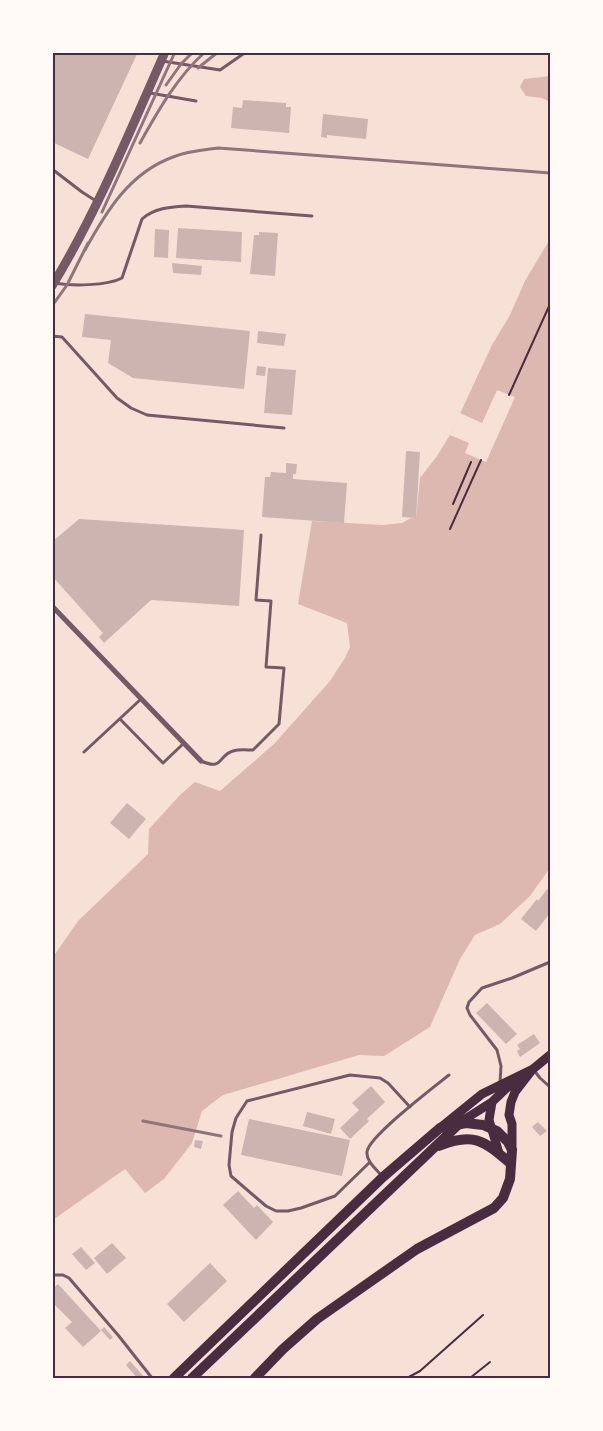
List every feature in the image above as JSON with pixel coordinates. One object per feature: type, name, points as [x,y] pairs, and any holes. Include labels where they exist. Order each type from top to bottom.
[{"type":"main road","points":[[255,1378],[283,1349],[317,1319],[417,1249],[494,1208],[508,1188],[510,1179],[512,1124],[508,1115],[511,1102],[515,1092],[533,1069],[550,1055]]},
{"type":"main road","points":[[174,1378],[383,1177],[482,1094],[519,1074],[533,1069]]},
{"type":"main road","points":[[192,1378],[459,1123],[492,1102],[519,1074]]},
{"type":"main road","points":[[492,1102],[489,1111],[490,1128],[499,1153]]},
{"type":"main road","points":[[440,1128],[459,1123],[470,1123],[490,1128],[508,1142],[512,1150]]},
{"type":"main road","points":[[433,1148],[464,1138],[482,1142],[510,1163]]},
{"type":"street","points":[[53,283],[70,256],[97,202],[164,56]]},
{"type":"street","points":[[52,606],[201,760]]},
{"type":"lane","points":[[164,56],[220,70],[246,52]]},
{"type":"lane","points":[[147,92],[196,101]]},
{"type":"lane","points":[[52,169],[97,202]]},
{"type":"lane","points":[[53,283],[76,285],[116,282],[122,278],[142,219],[150,213],[167,207],[186,206],[312,216]]},
{"type":"lane","points":[[52,336],[62,336],[116,398],[130,408],[147,415],[284,428]]},
{"type":"lane","points":[[201,760],[213,765],[231,751],[253,750],[279,724],[284,668],[266,667],[271,601],[256,600],[261,535]]},
{"type":"lane","points":[[84,752],[142,699]]},
{"type":"lane","points":[[120,719],[163,763],[184,743]]},
{"type":"lane","points":[[500,1084],[501,1066],[496,1050],[470,1015],[469,1002],[482,988],[550,962]]},
{"type":"lane","points":[[533,1069],[550,1087]]},
{"type":"lane","points":[[370,1162],[335,1196],[302,1208],[276,1211],[266,1206],[232,1176],[229,1164],[232,1132],[236,1118],[247,1101],[350,1075],[380,1078],[388,1083],[410,1107]]},
{"type":"lane","points":[[383,1177],[370,1162],[367,1152],[370,1145],[383,1130],[449,1075]]},
{"type":"lane","points":[[52,1275],[62,1275],[69,1278],[152,1378]]},
{"type":"path","points":[[510,395],[550,304]]},
{"type":"path","points":[[453,504],[474,457]]},
{"type":"path","points":[[450,529],[481,460]]},
{"type":"path","points":[[465,477],[472,462]]},
{"type":"path","points":[[407,1378],[420,1371],[483,1315]]},
{"type":"path","points":[[470,1378],[490,1362]]},
{"type":"shaded area","points":[[550,76],[550,102],[542,98],[526,96],[520,87],[524,79]]},
{"type":"shaded area","points":[[550,239],[550,868],[530,896],[500,924],[475,935],[460,959],[430,1027],[384,1056],[359,1055],[223,1095],[202,1111],[192,1143],[164,1179],[145,1193],[125,1169],[53,1220],[53,957],[78,921],[148,854],[149,829],[181,794],[195,782],[220,791],[274,744],[330,681],[350,647],[347,623],[298,604],[312,521],[383,525],[402,523],[411,518],[416,518],[420,478],[450,435],[492,345],[510,315],[525,281]]},
{"type":"pier","points":[[497,390],[515,397],[486,462],[465,453],[469,443],[450,435],[460,413],[482,423]]},
{"type":"building","points":[[52,52],[138,52],[88,159],[52,142]]},
{"type":"building","points":[[243,100],[286,103],[286,107],[291,107],[289,133],[231,128],[233,107],[242,108]]},
{"type":"building","points":[[323,114],[368,119],[366,139],[327,135],[327,138],[321,137]]},
{"type":"building","points":[[178,228],[242,232],[241,262],[176,258]]},
{"type":"building","points":[[155,229],[169,230],[168,258],[154,257]]},
{"type":"building","points":[[259,232],[278,233],[275,276],[250,274],[254,235],[259,235]]},
{"type":"building","points":[[172,263],[202,266],[201,275],[173,273]]},
{"type":"building","points":[[85,314],[250,331],[244,389],[133,378],[108,363],[111,340],[82,337]]},
{"type":"building","points":[[258,331],[286,334],[284,346],[257,343]]},
{"type":"building","points":[[257,366],[266,367],[265,376],[256,375]]},
{"type":"building","points":[[268,368],[296,370],[292,415],[264,413]]},
{"type":"building","points":[[406,451],[420,452],[416,518],[402,517]]},
{"type":"building","points":[[286,463],[297,464],[296,474],[293,474],[293,479],[347,483],[344,523],[262,517],[265,477],[270,477],[271,472],[286,473]]},
{"type":"building","points":[[79,519],[244,530],[239,606],[151,600],[104,643],[99,637],[103,633],[52,576],[52,542]]},
{"type":"building","points":[[127,803],[146,819],[129,839],[110,823]]},
{"type":"building","points":[[547,889],[550,892],[550,913],[536,931],[521,919]]},
{"type":"building","points":[[487,1003],[517,1034],[506,1044],[476,1013]]},
{"type":"building","points":[[534,1034],[540,1043],[520,1057],[517,1051],[520,1049],[517,1045]]},
{"type":"building","points":[[371,1086],[385,1102],[350,1139],[340,1128],[359,1110],[352,1103]]},
{"type":"building","points":[[307,1112],[335,1119],[331,1134],[303,1126]]},
{"type":"building","points":[[249,1119],[350,1140],[342,1176],[241,1155]]},
{"type":"building","points":[[538,1122],[547,1131],[540,1136],[532,1127]]},
{"type":"building","points":[[195,1140],[203,1141],[201,1149],[194,1147]]},
{"type":"building","points":[[238,1191],[254,1208],[257,1205],[273,1222],[256,1240],[223,1205]]},
{"type":"building","points":[[112,1243],[126,1258],[107,1274],[94,1258]]},
{"type":"building","points":[[81,1247],[95,1263],[86,1270],[72,1254]]},
{"type":"building","points":[[210,1263],[227,1281],[184,1322],[167,1304]]},
{"type":"building","points":[[58,1284],[101,1331],[83,1347],[65,1328],[72,1322],[52,1302],[52,1289]]},
{"type":"building","points":[[104,1327],[113,1337],[110,1340],[101,1330]]},
{"type":"building","points":[[130,1361],[145,1378],[137,1378],[126,1365]]},
{"type":"railway","points":[[102,212],[175,52]]},
{"type":"railway","points":[[166,85],[181,64],[193,52]]},
{"type":"railway","points":[[140,143],[177,83],[205,52]]},
{"type":"railway","points":[[198,68],[218,52]]},
{"type":"railway","points":[[85,250],[110,208],[131,183],[157,164],[178,155],[195,151],[218,148],[550,173]]},
{"type":"railway","points":[[52,306],[67,285],[88,243]]},
{"type":"railway","points":[[143,1121],[221,1136]]}]
